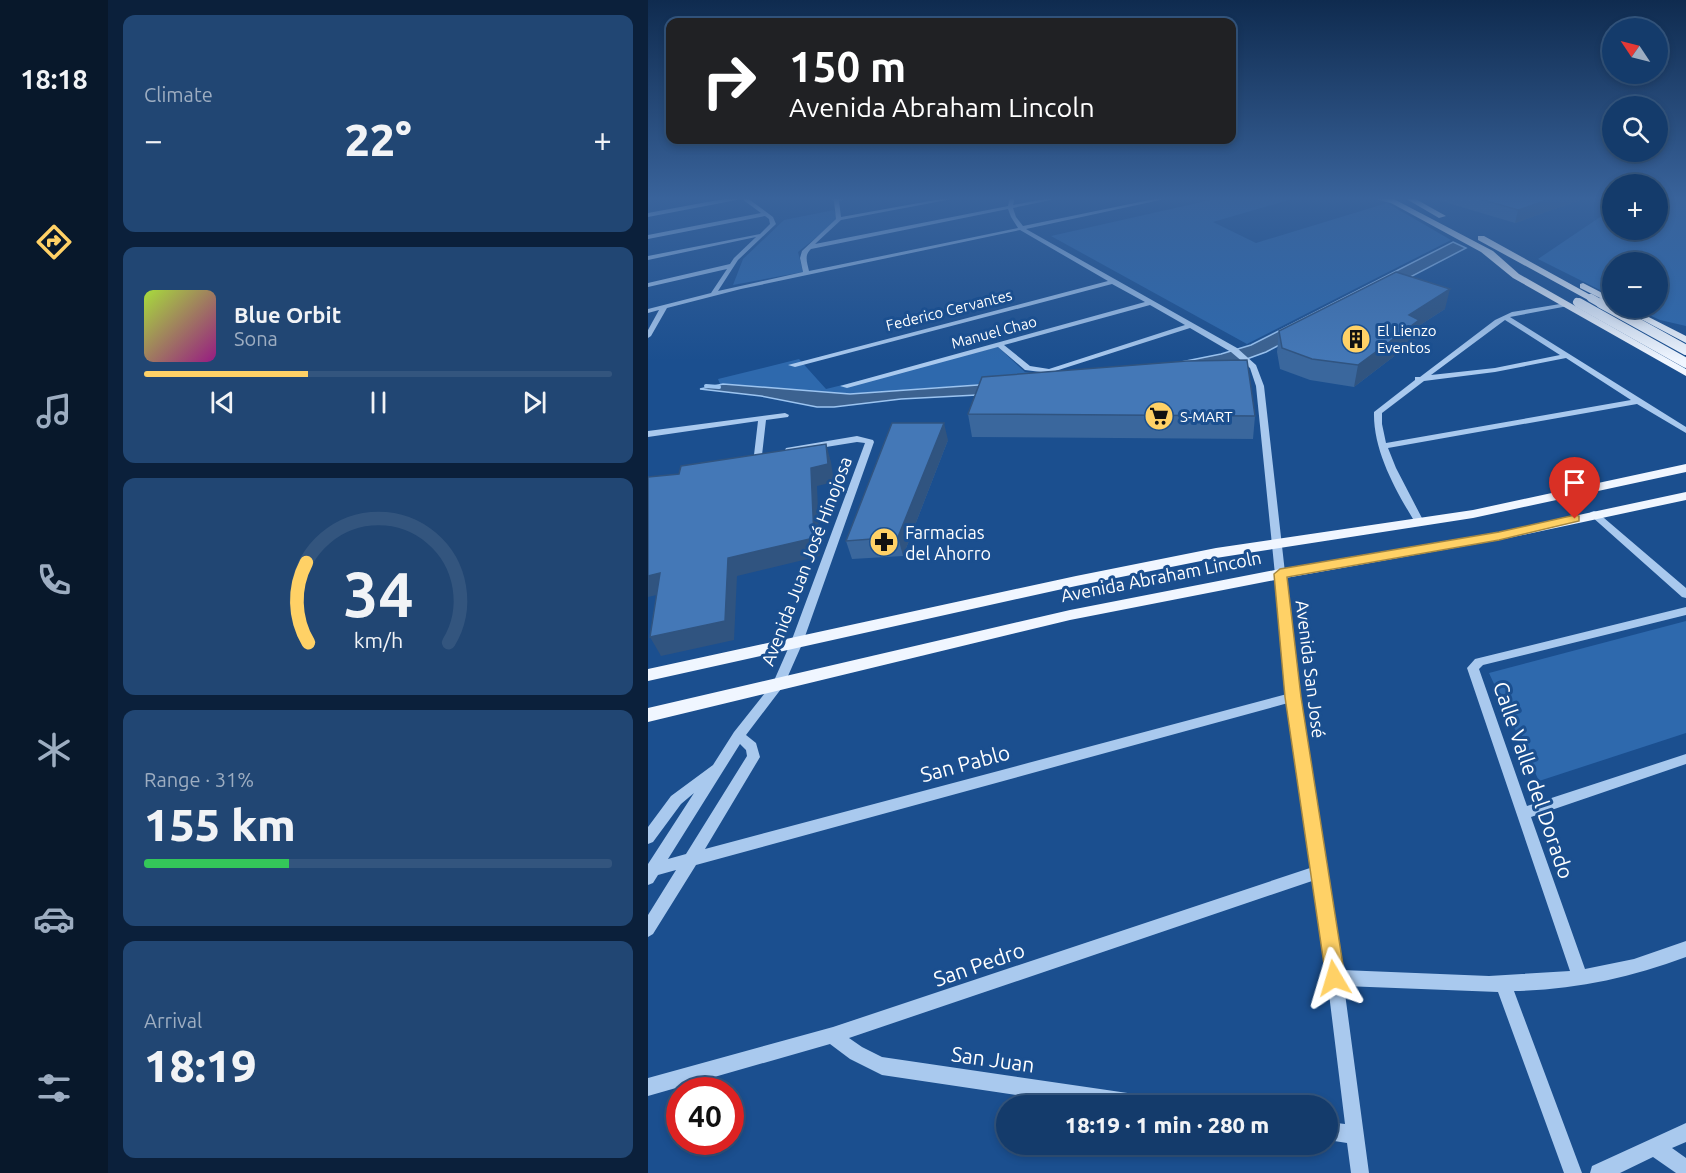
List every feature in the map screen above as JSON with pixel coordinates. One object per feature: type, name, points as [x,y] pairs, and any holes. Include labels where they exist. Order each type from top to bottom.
[{"type":"main road","points":[[1486,252],[1505,269],[1686,373]]},
{"type":"main road","points":[[1488,252],[1686,364]]},
{"type":"main road","points":[[1505,252],[1686,348]]},
{"type":"main road","points":[[1509,252],[1542,265],[1602,296]]},
{"type":"main road","points":[[1644,318],[1686,340]]},
{"type":"main road","points":[[1656,356],[1668,348],[1686,348]]},
{"type":"main road","points":[[1669,363],[1686,364]]},
{"type":"main road","points":[[648,675],[1076,581],[1276,544],[1473,514],[1686,468]]},
{"type":"main road","name":"Avenida Abraham Lincoln","points":[[648,715],[1070,615],[1280,574],[1499,536],[1686,496]]},
{"type":"street","points":[[648,258],[678,252]]},
{"type":"street","points":[[713,294],[730,266],[744,252]]},
{"type":"street","points":[[806,252],[803,255],[806,273]]},
{"type":"street","points":[[648,311],[713,294],[910,252]]},
{"type":"street","name":"Avenida San José","points":[[1060,252],[1234,350],[1253,367],[1260,386],[1293,697],[1321,871],[1359,1173]]},
{"type":"street","points":[[648,285],[730,266]]},
{"type":"street","name":"Federico Cervantes","points":[[792,364],[1112,282]]},
{"type":"street","name":"Manuel Chao","points":[[844,386],[1150,303]]},
{"type":"street","points":[[1419,522],[1384,446],[1377,422],[1378,412],[1418,379],[1505,317],[1566,305]]},
{"type":"street","points":[[648,336],[664,308]]},
{"type":"street","points":[[1505,317],[1686,431]]},
{"type":"street","points":[[1000,345],[1031,370],[1049,371],[1190,326]]},
{"type":"street","points":[[1418,379],[1495,369],[1566,356]]},
{"type":"street","points":[[1384,446],[1638,400]]},
{"type":"street","points":[[648,434],[785,415]]},
{"type":"street","points":[[758,455],[762,418]]},
{"type":"street","name":"Avenida Juan José Hinojosa","points":[[650,873],[738,736],[778,685],[797,642],[869,445],[867,439],[850,440],[781,451]]},
{"type":"street","points":[[747,457],[769,453]]},
{"type":"street","points":[[1594,514],[1686,594]]},
{"type":"street","name":"Calle Valle del Dorado","points":[[1580,978],[1473,671],[1479,662],[1686,611]]},
{"type":"street","name":"San Pablo","points":[[650,873],[692,859],[1293,697]]},
{"type":"street","points":[[648,929],[754,757],[753,748],[749,742],[738,736]]},
{"type":"street","points":[[1524,813],[1686,759]]},
{"type":"street","name":"Avenida Juan José Hinojosa","points":[[648,838],[681,795],[717,768]]},
{"type":"street","name":"San Pedro","points":[[648,1087],[833,1035],[1321,871]]},
{"type":"street","points":[[1334,978],[1503,982],[1580,978],[1620,970],[1686,949]]},
{"type":"street","points":[[1503,982],[1573,1173]]},
{"type":"street","name":"San Juan","points":[[833,1035],[847,1049],[861,1058],[882,1066],[1080,1095]]},
{"type":"street","points":[[1338,1132],[1355,1135]]},
{"type":"street","points":[[1599,1173],[1686,1132]]},
{"type":"street","points":[[1654,1147],[1686,1169]]},
{"type":"shaded area","points":[[751,252],[798,252],[803,272],[733,285],[743,259]]},
{"type":"shaded area","points":[[1080,252],[1428,252],[1247,344]]},
{"type":"shaded area","points":[[1434,252],[1459,252],[1266,352],[1233,364],[1015,393],[901,399],[834,407],[817,407],[761,396],[700,389],[723,384],[850,394],[978,385],[1131,372],[1221,354],[1251,345]]},
{"type":"shaded area","points":[[1549,252],[1686,252],[1686,326],[1656,318],[1668,318],[1668,252],[1602,252],[1602,291],[1538,259]]},
{"type":"shaded area","points":[[998,347],[1025,372],[1042,374],[1052,379],[850,394],[720,384],[718,379],[799,359],[826,389]]},
{"type":"shaded area","points":[[1686,621],[1686,733],[1539,781],[1489,673]]},
{"type":"building","name":"El Lienzo Eventos","points":[[1396,272],[1450,289],[1409,315],[1419,320],[1358,365],[1312,359],[1282,348],[1279,331]]},
{"type":"building","points":[[1247,360],[1255,416],[968,414],[982,377],[1187,361]]},
{"type":"building","points":[[892,423],[944,423],[898,537],[846,541]]},
{"type":"building","points":[[826,444],[828,464],[811,468],[814,538],[728,558],[725,621],[650,637],[660,573],[648,576],[648,477],[679,474],[681,466]]},
{"type":"waterway","points":[[706,386],[719,387]]},
{"type":"place","name":"El Lienzo Eventos","points":[[1356,339]]},
{"type":"place","name":"S-MART","points":[[1159,416]]},
{"type":"place","name":"Farmacias del Ahorro","points":[[884,542]]},
{"type":"route","points":[[1334,978],[1321,871],[1293,697],[1280,574],[1499,536],[1575,519]]}]
